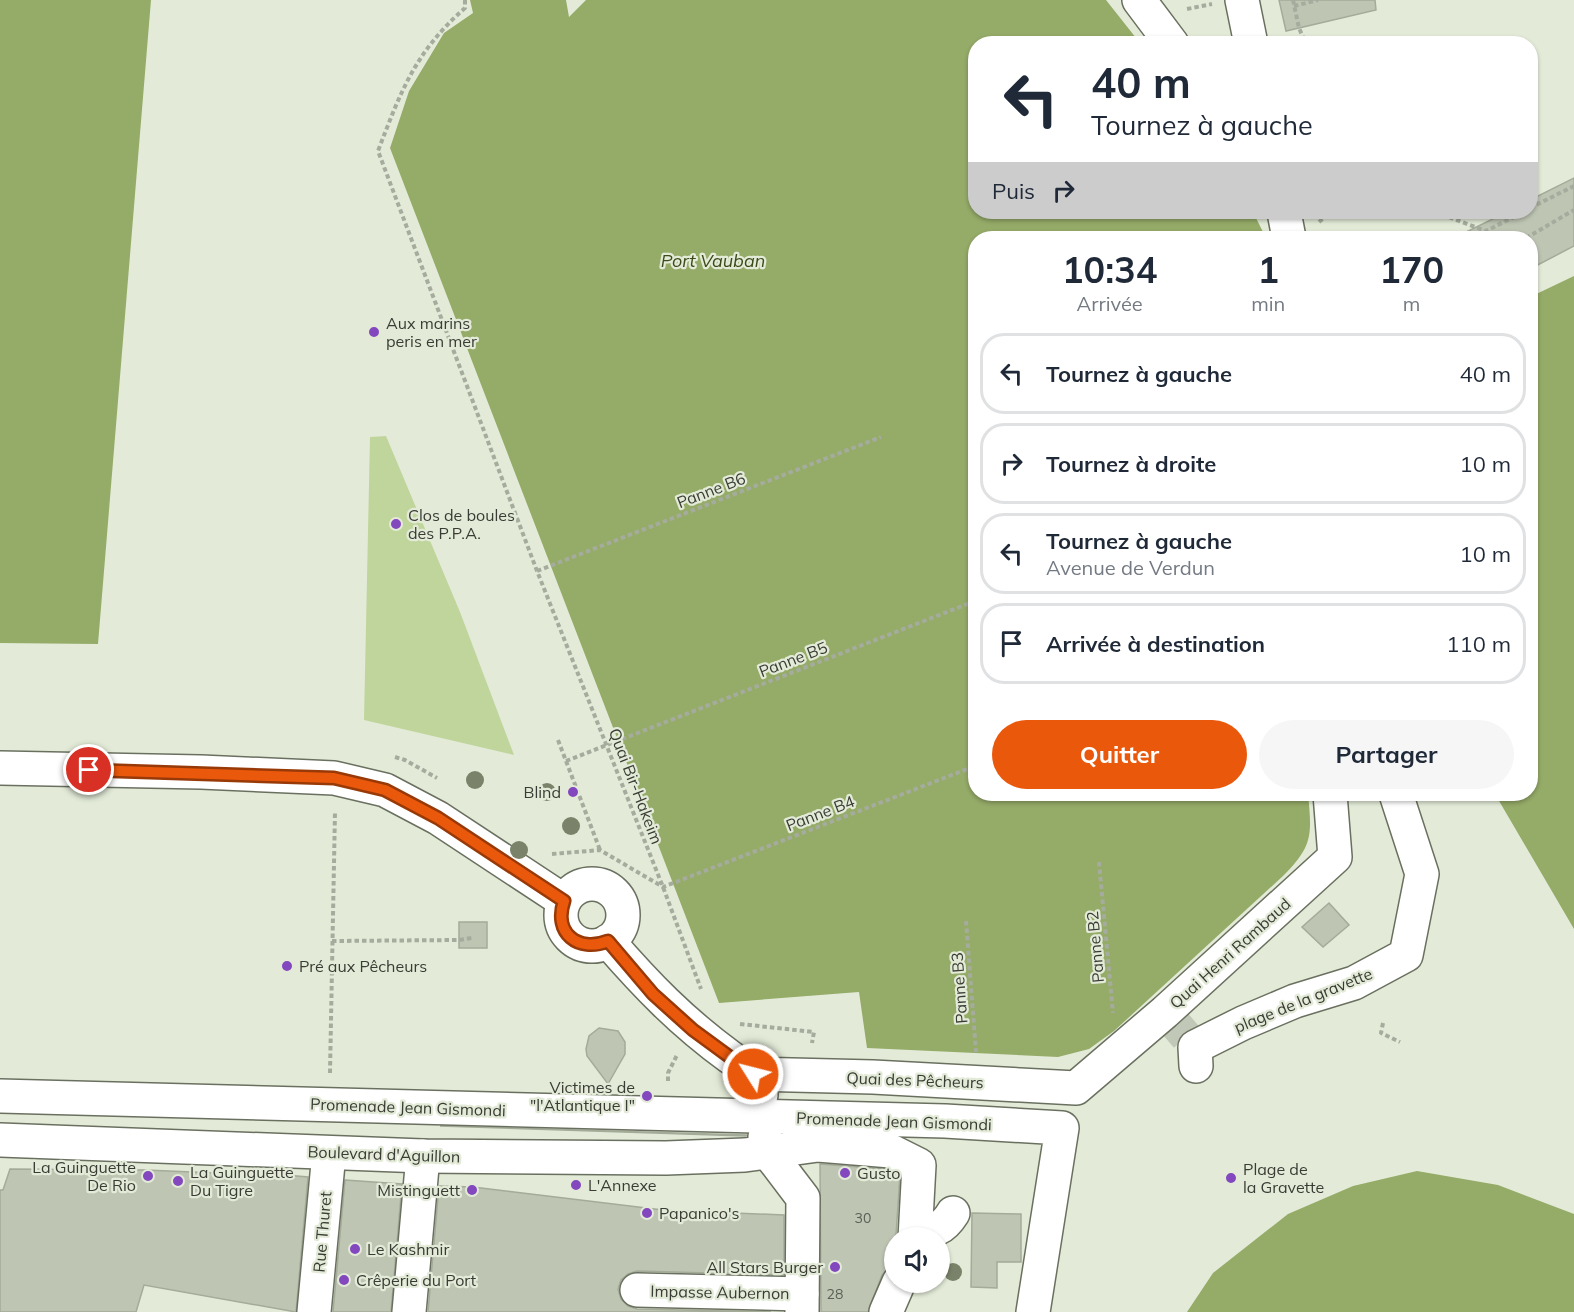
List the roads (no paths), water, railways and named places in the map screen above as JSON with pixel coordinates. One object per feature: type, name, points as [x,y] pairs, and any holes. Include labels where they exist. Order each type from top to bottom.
[{"type":"street","points":[[1139,0],[1166,36]]},
{"type":"street","points":[[1230,1],[1247,36]]},
{"type":"street","points":[[0,768],[201,772],[334,778],[385,790],[438,818],[564,901]]},
{"type":"street","name":"Quai Henri Rambaud","points":[[1076,1088],[1165,1012],[1335,857],[1331,801]]},
{"type":"street","name":"plage de la gravette","points":[[1196,1066],[1195,1047],[1295,1001],[1354,983],[1406,954],[1422,874],[1398,801]]},
{"type":"street","points":[[590,884],[609,889],[622,905],[622,926],[608,941],[589,946],[571,938],[562,920],[564,901],[571,892],[590,884]]},
{"type":"street","name":"Quai des Pêcheurs","points":[[608,941],[653,994],[757,1087],[806,1076],[873,1077],[1076,1088]]},
{"type":"street","name":"Promenade Jean Gismondi","points":[[0,1096],[945,1121],[1062,1128],[1033,1312]]},
{"type":"street","points":[[766,1144],[803,1198],[802,1303]]},
{"type":"street","name":"Boulevard d'Aguillon","points":[[3,1149],[666,1158],[766,1144],[880,1150],[891,1151],[919,1165],[916,1227]]},
{"type":"street","name":"Rue Thuret","points":[[314,1312],[329,1153]]},
{"type":"street","points":[[409,1312],[423,1156]]},
{"type":"street","points":[[945,1227],[953,1213]]},
{"type":"street","name":"Impasse Aubernon","points":[[637,1290],[802,1303]]},
{"type":"street","points":[[886,1312],[894,1293]]},
{"type":"water","points":[[0,0],[151,0],[98,644],[0,643]]},
{"type":"water","name":"Port Vauban","points":[[470,0],[566,0],[569,17],[586,0],[1106,0],[1134,36],[968,36],[968,219],[1256,219],[1262,231],[968,231],[968,801],[1309,801],[1310,830],[1308,839],[1293,866],[1114,1031],[1089,1049],[1058,1057],[867,1048],[859,992],[719,1003],[390,148],[409,91],[444,33],[473,13]]},
{"type":"water","points":[[1574,276],[1574,929],[1499,801],[1538,801],[1538,293]]},
{"type":"water","points":[[1417,1171],[1498,1185],[1574,1214],[1574,1312],[1187,1312],[1213,1273],[1288,1214],[1353,1186]]},
{"type":"tunnel","points":[[1165,1012],[1195,1047]]},
{"type":"place","name":"Aux marins peris en mer","points":[[374,332]]},
{"type":"place","name":"Clos de boules des P.P.A.","points":[[396,524]]},
{"type":"place","name":"Blind","points":[[573,792]]},
{"type":"place","name":"Pré aux Pêcheurs","points":[[287,966]]},
{"type":"place","name":"Victimes de \"l'Atlantique I\"","points":[[647,1096]]},
{"type":"place","name":"Gusto","points":[[845,1173]]},
{"type":"place","name":"La Guinguette De Rio","points":[[148,1176]]},
{"type":"place","name":"Plage de la Gravette","points":[[1231,1178]]},
{"type":"place","name":"La Guinguette Du Tigre","points":[[178,1181]]},
{"type":"place","name":"L'Annexe","points":[[576,1185]]},
{"type":"place","name":"Mistinguett","points":[[472,1190]]},
{"type":"place","name":"Papanico's","points":[[647,1213]]},
{"type":"place","name":"Le Kashmir","points":[[355,1249]]},
{"type":"place","name":"All Stars Burger","points":[[835,1267]]},
{"type":"place","name":"Crêperie du Port","points":[[344,1280]]}]
